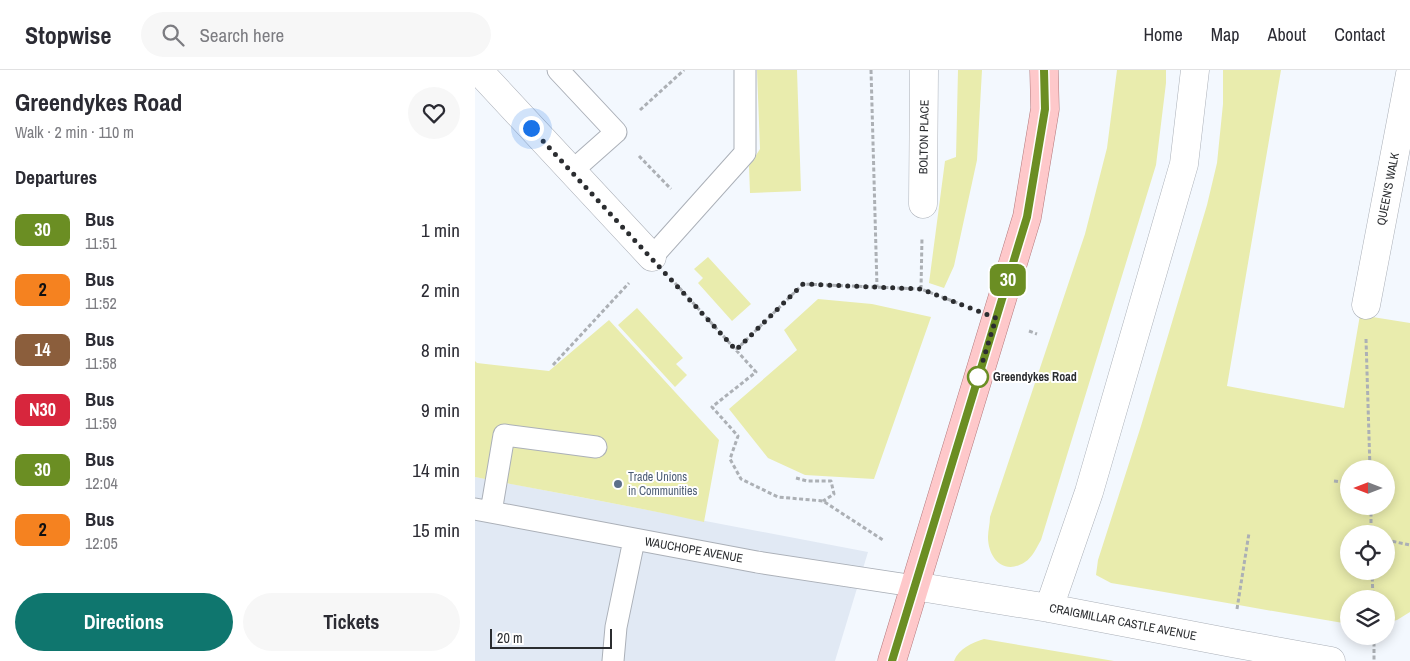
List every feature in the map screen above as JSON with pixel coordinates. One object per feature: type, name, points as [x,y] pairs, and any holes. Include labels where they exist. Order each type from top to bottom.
[{"type":"main road","points":[[892,661],[1027,217],[1045,109],[1044,70]]},
{"type":"street","points":[[477,70],[652,257]]},
{"type":"street","name":"BOLTON PLACE","points":[[923,204],[924,70]]},
{"type":"street","points":[[1049,608],[1089,492],[1184,164],[1195,70]]},
{"type":"street","name":"QUEEN'S WALK","points":[[1366,305],[1410,74]]},
{"type":"street","name":"CRAIGMILLAR CASTLE AVENUE","points":[[914,586],[1049,608],[1231,644],[1331,661]]},
{"type":"lane","points":[[558,70],[615,132],[572,171]]},
{"type":"lane","points":[[652,257],[745,153],[745,70]]},
{"type":"lane","points":[[483,510],[504,434],[596,447]]},
{"type":"lane","name":"WAUCHOPE AVENUE","points":[[483,510],[757,562],[914,586]]},
{"type":"lane","points":[[613,661],[616,627],[634,540]]},
{"type":"path","points":[[684,70],[615,132],[693,211]]},
{"type":"path","points":[[871,70],[877,287]]},
{"type":"path","points":[[921,289],[923,204]]},
{"type":"path","points":[[553,365],[652,257],[755,372],[713,407],[739,436],[730,460],[741,479],[778,497],[823,501],[883,540]]},
{"type":"path","points":[[736,350],[803,284],[921,289],[1037,334]]},
{"type":"path","points":[[1366,305],[1370,460]]},
{"type":"path","points":[[796,478],[807,481],[831,480],[834,494],[823,501]]},
{"type":"path","points":[[1334,481],[1340,482]]},
{"type":"path","points":[[1231,644],[1249,533]]},
{"type":"path","points":[[1395,542],[1410,545]]},
{"type":"path","points":[[1374,645],[1374,661]]},
{"type":"shaded area","points":[[475,477],[868,552],[835,661],[475,661]]},
{"type":"green space","points":[[757,70],[797,70],[801,191],[750,193],[749,166],[760,149]]},
{"type":"green space","points":[[958,70],[982,70],[977,160],[954,266],[944,288],[929,283],[945,161],[956,157]]},
{"type":"green space","points":[[1117,70],[1166,70],[1156,165],[1041,540],[1028,560],[1017,566],[1004,566],[994,558],[989,545],[990,517],[1085,234],[1107,148]]},
{"type":"green space","points":[[1223,70],[1281,70],[1227,386],[1344,408],[1360,315],[1410,323],[1410,612],[1397,620],[1395,621],[1395,590],[1340,590],[1340,622],[1111,583],[1096,575],[1098,560],[1141,426],[1207,205],[1217,163],[1223,104]]},
{"type":"green space","points":[[708,257],[751,304],[732,321],[698,283],[703,278],[694,269]]},
{"type":"green space","points":[[818,299],[872,304],[931,317],[874,479],[805,475],[768,458],[729,409],[797,350],[784,330]]},
{"type":"green space","points":[[637,308],[683,358],[676,364],[687,375],[675,387],[618,325]]},
{"type":"green space","points":[[609,320],[719,440],[704,522],[475,477],[475,361],[477,363],[549,371]]},
{"type":"green space","points":[[984,639],[1114,661],[954,661],[963,649]]},
{"type":"bus line","name":"30","points":[[892,661],[1027,217],[1045,109],[1044,70]]},
{"type":"place","name":"Greendykes Road","points":[[978,377]]},
{"type":"place","name":"Trade Unions in Communities","points":[[618,484]]},
{"type":"route","points":[[531,128],[736,350],[803,284],[921,289],[996,318],[978,377]]}]
